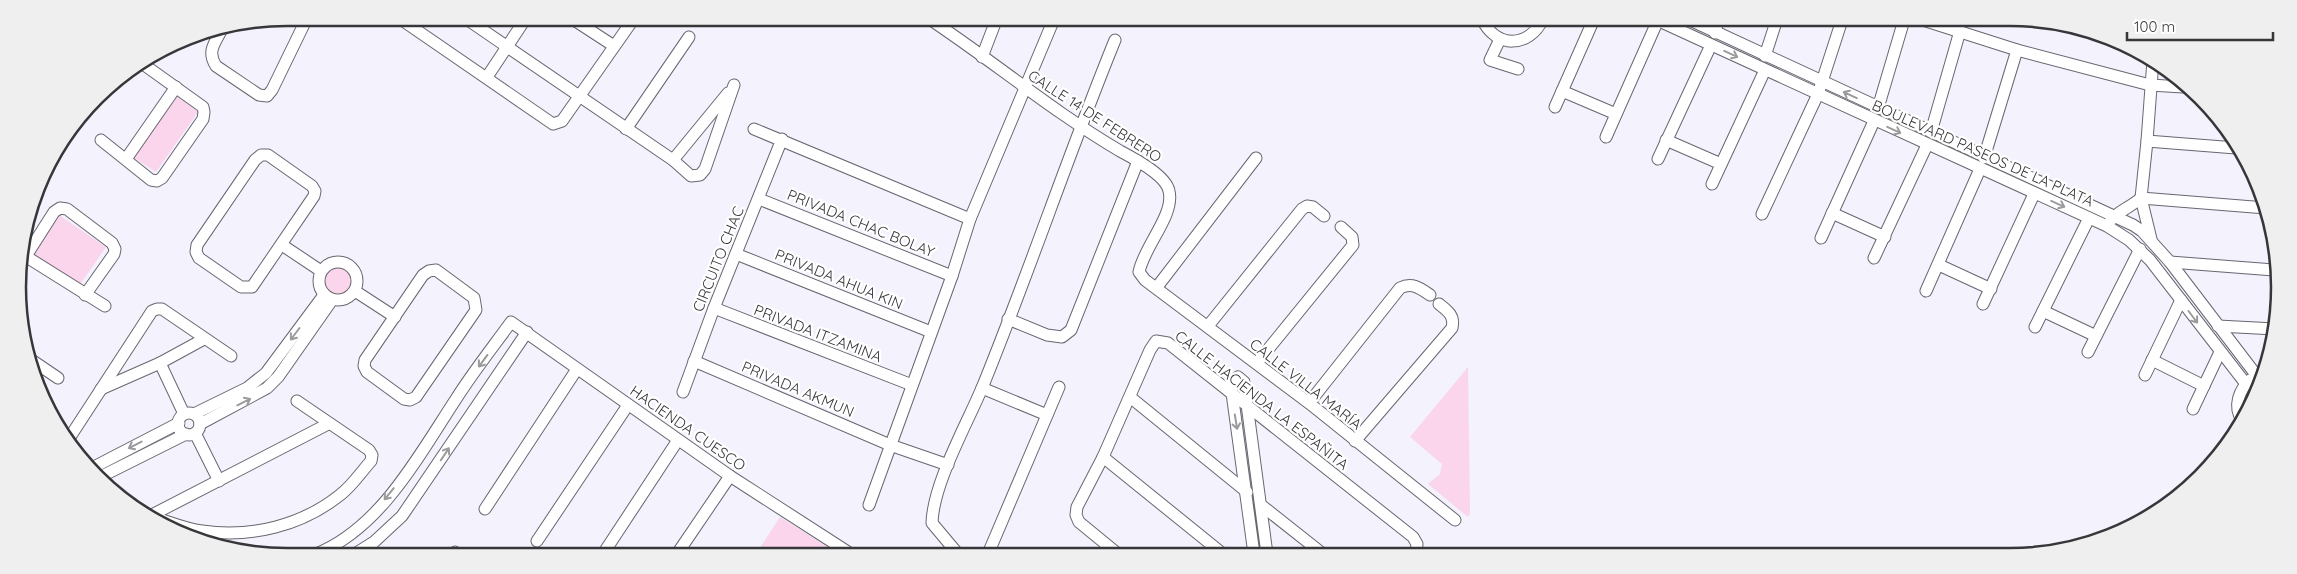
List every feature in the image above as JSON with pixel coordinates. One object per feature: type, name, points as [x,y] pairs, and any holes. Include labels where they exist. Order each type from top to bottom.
[{"type":"street","points":[[219,35],[210,52],[211,59],[216,66],[259,95],[267,96],[272,90],[303,26]]},
{"type":"street","points":[[411,26],[553,124],[558,124],[580,96],[629,26]]},
{"type":"street","points":[[477,26],[673,160],[691,176],[700,175],[704,169],[734,85],[673,160]]},
{"type":"street","points":[[487,78],[520,26]]},
{"type":"street","points":[[583,26],[614,46]]},
{"type":"street","name":"CALLE 14 DE FEBRERO","points":[[946,26],[982,57],[1023,88],[1079,127],[1138,162],[1162,179],[1169,190],[1170,206],[1141,260],[1139,272]]},
{"type":"street","points":[[982,57],[994,26]]},
{"type":"street","points":[[869,505],[952,276],[970,219],[1050,26]]},
{"type":"street","points":[[1485,26],[1500,39],[1510,41],[1521,40],[1534,32],[1538,26]]},
{"type":"street","points":[[1556,107],[1591,26]]},
{"type":"street","points":[[1606,137],[1653,26]]},
{"type":"street","name":"BOULEVARD PASEOS DE LA PLATA","points":[[1670,26],[2106,226],[2140,249],[2246,384]]},
{"type":"street","points":[[1686,33],[1688,26]]},
{"type":"street","name":"BOULEVARD PASEOS DE LA PLATA","points":[[1702,26],[1984,158],[2114,216],[2142,232],[2170,262],[2256,373]]},
{"type":"street","points":[[1715,33],[1716,26]]},
{"type":"street","points":[[1766,56],[1774,26]]},
{"type":"street","points":[[1762,214],[1823,82],[1840,26]]},
{"type":"street","points":[[1878,108],[1902,26]]},
{"type":"street","points":[[1943,26],[2017,50],[2150,85],[2177,87]]},
{"type":"street","points":[[1931,132],[1960,31]]},
{"type":"street","points":[[626,129],[689,37]]},
{"type":"street","points":[[1500,39],[1490,60],[1518,69]]},
{"type":"street","points":[[953,548],[932,523],[932,513],[948,465],[982,388],[1079,127],[1115,40]]},
{"type":"street","points":[[1658,158],[1712,44]]},
{"type":"street","points":[[1984,158],[2017,50]]},
{"type":"street","points":[[101,140],[151,180],[157,181],[162,178],[203,120],[203,107],[147,67]]},
{"type":"street","points":[[2151,68],[2141,198],[2151,241]]},
{"type":"street","points":[[1712,184],[1765,70]]},
{"type":"street","points":[[126,159],[176,87]]},
{"type":"street","points":[[1562,91],[1616,114]]},
{"type":"street","points":[[1820,238],[1874,120]]},
{"type":"street","points":[[754,129],[782,139],[970,219]]},
{"type":"street","name":"CIRCUITO CHAC","points":[[683,392],[714,308],[782,139]]},
{"type":"street","points":[[1666,140],[1721,164]]},
{"type":"street","points":[[2147,141],[2230,148]]},
{"type":"street","points":[[1874,258],[1927,145]]},
{"type":"street","points":[[261,155],[268,155],[312,186],[315,191],[314,196],[282,245],[252,287],[248,289],[241,287],[206,263],[199,258],[196,252],[197,245],[255,160],[261,155]]},
{"type":"street","points":[[1157,287],[1256,158]]},
{"type":"street","points":[[1008,319],[1047,335],[1062,337],[1071,330],[1138,162]]},
{"type":"street","points":[[1926,291],[1980,169]]},
{"type":"street","points":[[1983,304],[2034,194]]},
{"type":"street","points":[[2106,226],[2114,216],[2128,209],[2141,198],[2258,207]]},
{"type":"street","name":"PRIVADA CHAC BOLAY","points":[[759,199],[952,276]]},
{"type":"street","points":[[1208,326],[1302,209],[1307,206],[1313,207],[1324,216]]},
{"type":"street","points":[[29,248],[54,212],[60,208],[67,209],[112,243],[115,249],[114,254],[85,295]]},
{"type":"street","points":[[1832,213],[1885,237]]},
{"type":"street","points":[[2035,327],[2089,218]]},
{"type":"street","points":[[1257,364],[1352,245],[1352,237],[1341,227]]},
{"type":"street","points":[[282,245],[320,271]]},
{"type":"street","points":[[2088,352],[2140,249]]},
{"type":"street","name":"PRIVADA AHUA KIN","points":[[736,254],[931,332]]},
{"type":"street","points":[[28,257],[105,306]]},
{"type":"street","points":[[335,262],[344,262],[356,274],[357,283],[355,291],[349,297],[340,300],[328,297],[319,288],[318,279],[320,271],[327,265],[335,262]]},
{"type":"street","points":[[2170,262],[2270,270]]},
{"type":"street","points":[[1939,265],[1990,289]]},
{"type":"street","points":[[436,270],[474,298],[476,303],[476,310],[416,397],[410,400],[404,399],[366,372],[364,366],[365,360],[394,317],[423,275],[429,271],[436,270]]},
{"type":"street","name":"CALLE VILLA MARÍA","points":[[1139,272],[1145,280],[1157,287],[1309,403],[1455,520]]},
{"type":"street","points":[[1309,403],[1400,288],[1406,285],[1418,286],[1430,295]]},
{"type":"street","points":[[355,291],[394,317]]},
{"type":"street","points":[[98,466],[267,388],[278,377],[328,297]]},
{"type":"street","points":[[2145,375],[2180,300]]},
{"type":"street","points":[[1355,441],[1452,328],[1454,321],[1450,314],[1439,304]]},
{"type":"street","name":"PRIVADA ITZAMINA","points":[[714,308],[912,385]]},
{"type":"street","points":[[72,434],[152,311],[162,309],[231,356]]},
{"type":"street","points":[[2042,311],[2096,336]]},
{"type":"street","name":"HACIENDA CUESCO","points":[[330,548],[345,540],[367,522],[415,462],[457,396],[511,322],[730,476],[842,548]]},
{"type":"street","points":[[2218,326],[2268,329]]},
{"type":"street","points":[[364,548],[374,542],[402,516],[527,332]]},
{"type":"street","points":[[101,389],[160,363],[204,339]]},
{"type":"street","name":"CALLE HACIENDA LA ESPAÑITA","points":[[1111,548],[1079,522],[1076,515],[1077,507],[1103,457],[1156,340],[1168,343],[1413,537],[1417,544],[1417,548]]},
{"type":"street","points":[[2193,409],[2220,352]]},
{"type":"street","points":[[2152,360],[2204,386]]},
{"type":"street","name":"PRIVADA AKMUN","points":[[694,361],[890,445],[948,465]]},
{"type":"street","points":[[160,363],[219,481]]},
{"type":"street","points":[[38,364],[58,378]]},
{"type":"street","points":[[485,509],[577,369]]},
{"type":"street","points":[[1253,548],[1231,382],[1238,377],[1244,382],[1266,548]]},
{"type":"street","points":[[2239,410],[2238,405],[2240,394],[2246,384],[2254,379]]},
{"type":"street","points":[[991,548],[1058,387]]},
{"type":"street","points":[[982,388],[1047,415]]},
{"type":"street","points":[[1130,397],[1247,492]]},
{"type":"street","points":[[182,526],[200,531],[237,533],[274,529],[306,518],[341,495],[371,461],[372,455],[369,450],[328,424],[297,401]]},
{"type":"street","points":[[537,541],[628,405]]},
{"type":"street","points":[[106,474],[190,424]]},
{"type":"street","points":[[156,512],[328,424]]},
{"type":"street","points":[[607,548],[678,440]]},
{"type":"street","points":[[1103,457],[1216,548]]},
{"type":"street","points":[[681,548],[730,476]]},
{"type":"street","points":[[1260,505],[1315,548]]},
{"type":"shaded area","points":[[177,96],[198,112],[156,172],[134,158]]},
{"type":"shaded area","points":[[59,215],[106,247],[79,286],[33,254]]},
{"type":"shaded area","points":[[338,266],[348,270],[352,280],[348,290],[338,294],[328,290],[324,280],[328,270]]},
{"type":"shaded area","points":[[1468,367],[1470,513],[1468,517],[1428,484],[1440,474],[1442,464],[1410,437]]},
{"type":"shaded area","points":[[780,517],[829,548],[760,548]]}]
